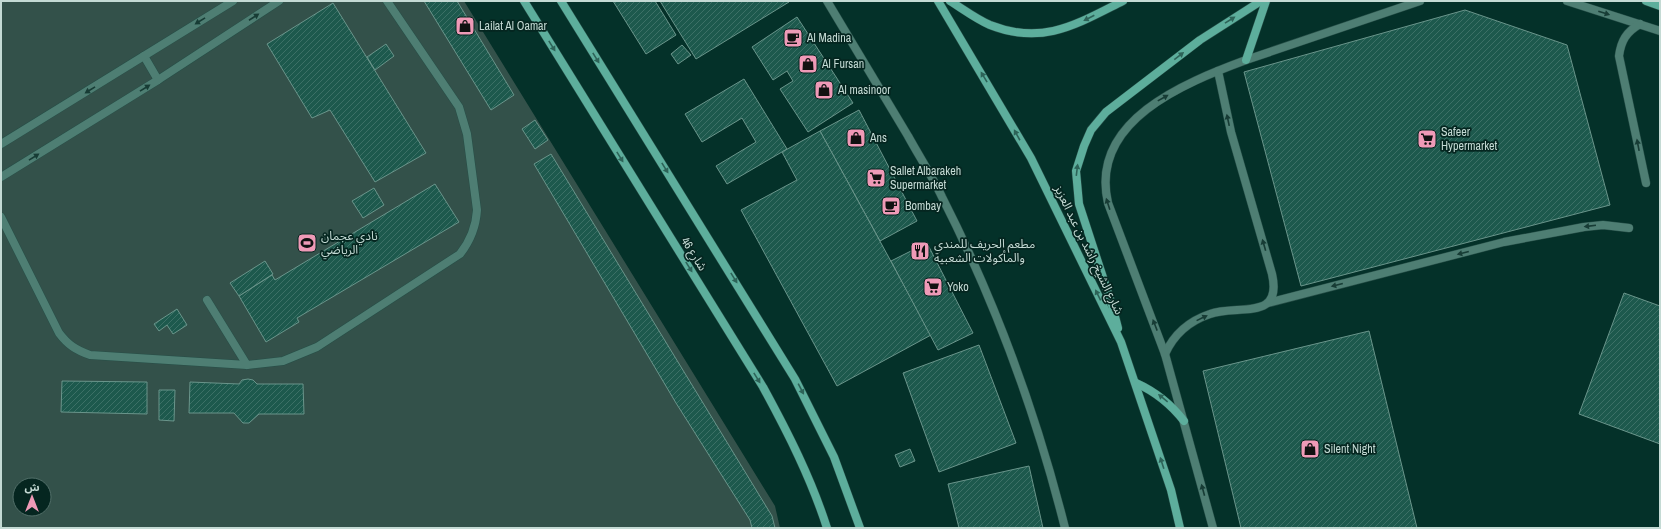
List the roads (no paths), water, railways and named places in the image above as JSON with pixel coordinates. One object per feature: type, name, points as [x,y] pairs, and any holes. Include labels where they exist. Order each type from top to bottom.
[{"type":"main road","name":"شارع 46","points":[[524,1],[763,387],[786,429],[806,472],[827,528]]},
{"type":"main road","name":"شارع 46","points":[[561,1],[795,378],[834,457],[860,528]]},
{"type":"main road","name":"شارع الشيخ راشد بن عبد العزيز","points":[[938,1],[1031,158],[1121,342],[1171,490],[1180,528]]},
{"type":"main road","points":[[950,1],[989,24],[1031,34],[1054,32],[1077,24],[1124,1]]},
{"type":"main road","points":[[1121,342],[1112,305],[1079,204],[1076,171],[1081,151],[1091,130],[1106,112],[1200,40],[1261,1]]},
{"type":"main road","points":[[1246,60],[1266,1]]},
{"type":"main road","points":[[1646,1],[1660,6]]},
{"type":"main road","points":[[1136,383],[1150,389],[1163,398],[1184,421]]},
{"type":"street","points":[[1,144],[234,1]]},
{"type":"street","points":[[1,177],[158,80],[279,1]]},
{"type":"street","points":[[1,217],[59,333],[67,343],[77,351],[90,355],[247,366],[283,361],[317,347],[460,254],[473,233],[477,210],[464,120],[452,94],[387,1]]},
{"type":"street","points":[[827,1],[942,195],[975,264],[1005,335],[1031,407],[1050,470],[1065,528]]},
{"type":"street","points":[[1213,528],[1165,354],[1108,203],[1104,188],[1104,172],[1108,159],[1115,145],[1134,120],[1148,107],[1218,70],[1420,1]]},
{"type":"street","points":[[1567,1],[1660,31]]},
{"type":"street","points":[[1640,24],[1631,29],[1624,37],[1620,46],[1619,56],[1646,183]]},
{"type":"street","points":[[144,56],[158,80]]},
{"type":"street","points":[[1218,70],[1230,132],[1274,281],[1274,289],[1268,303]]},
{"type":"street","points":[[1165,354],[1176,336],[1193,322],[1211,313],[1255,309],[1268,303],[1504,242],[1584,227],[1603,225],[1629,228]]},
{"type":"street","points":[[207,300],[247,366]]},
{"type":"place","name":"Lailat Al Oamar","points":[[465,26]]},
{"type":"place","name":"Al Madina","points":[[793,38]]},
{"type":"place","name":"Al Fursan","points":[[808,64]]},
{"type":"place","name":"Al masinoor","points":[[824,90]]},
{"type":"place","name":"Ans","points":[[856,138]]},
{"type":"place","name":"Safeer Hypermarket","points":[[1427,139]]},
{"type":"place","name":"Sallet Albarakeh Supermarket","points":[[876,178]]},
{"type":"place","name":"Bombay","points":[[891,206]]},
{"type":"place","name":"نادي عجمان الرياضي","points":[[307,243]]},
{"type":"place","name":"مطعم الحريف للمندي والمأكولات الشعبية","points":[[920,251]]},
{"type":"place","name":"Yoko","points":[[933,287]]},
{"type":"place","name":"Silent Night","points":[[1310,449]]}]
